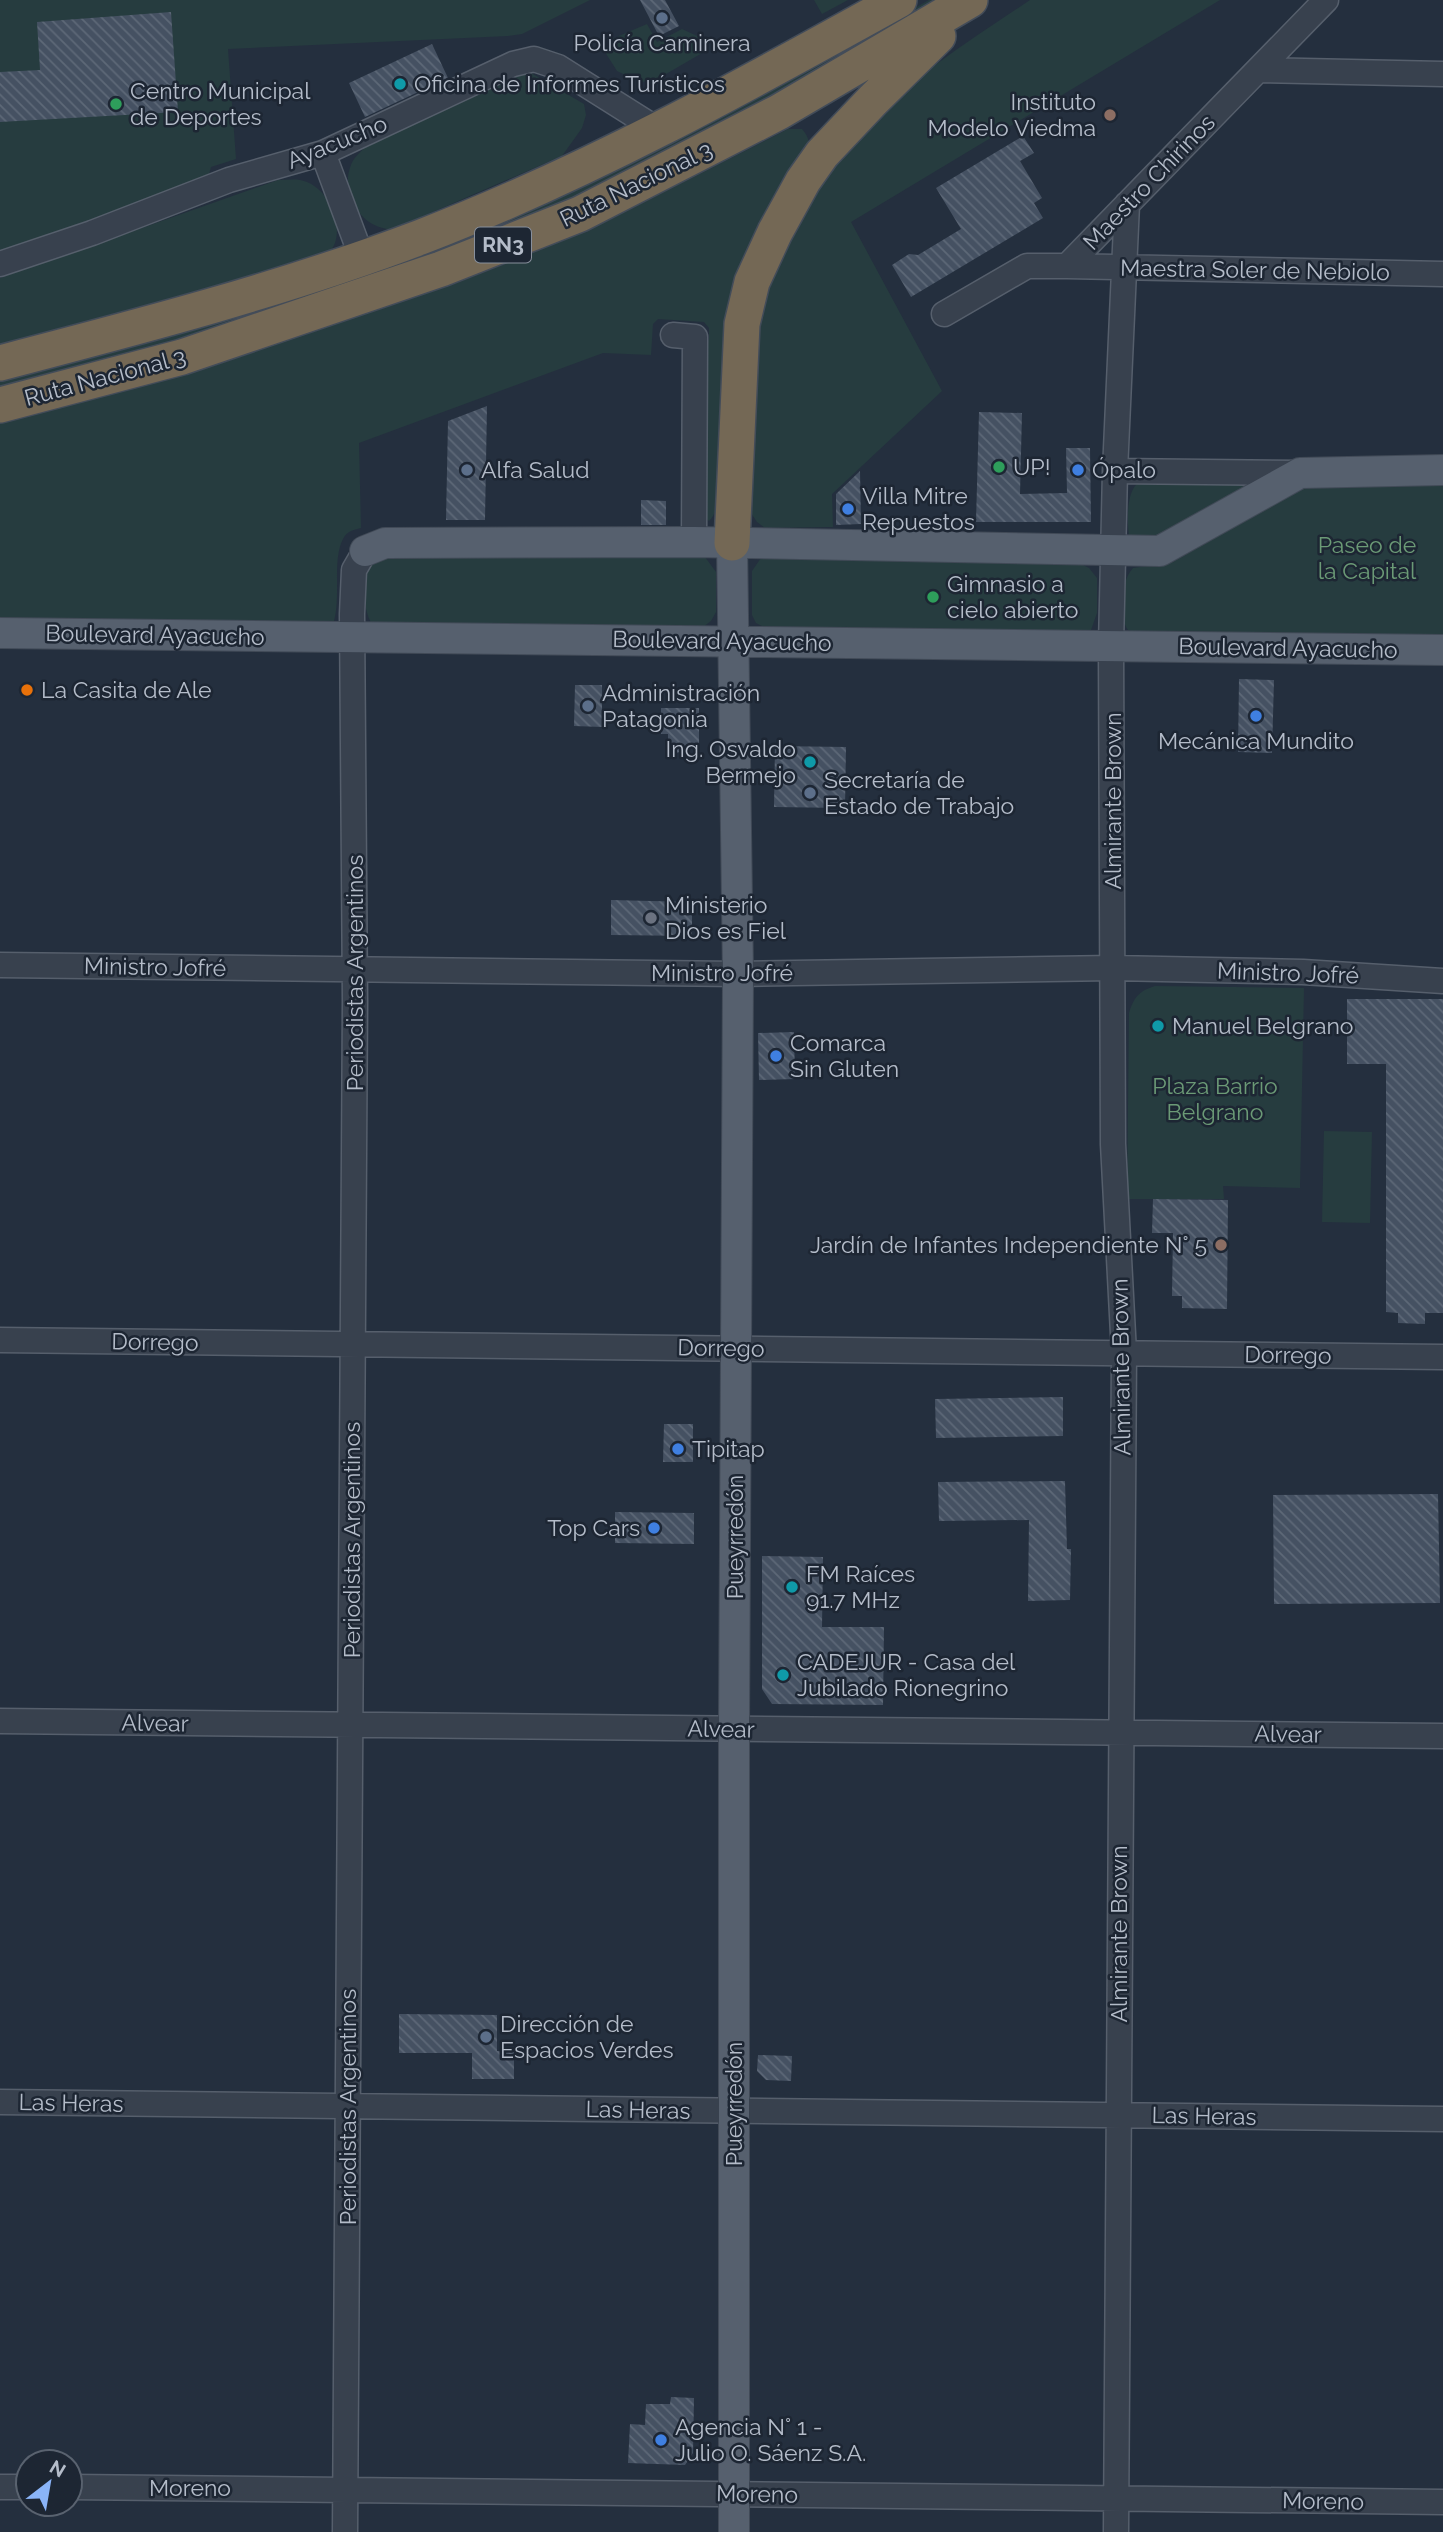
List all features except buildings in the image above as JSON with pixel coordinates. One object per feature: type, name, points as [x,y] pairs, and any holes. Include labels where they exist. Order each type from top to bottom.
[{"type":"highway","name":"Ruta Nacional 3","points":[[0,363],[168,319],[362,258],[425,235],[560,177],[658,130],[899,0]]},
{"type":"highway","name":"Ruta Nacional 3","points":[[0,405],[182,357],[441,270],[580,214],[779,113],[970,0]]},
{"type":"highway","points":[[733,543],[743,324],[752,282],[775,232],[803,181],[822,154],[899,74],[979,0]]},
{"type":"main road","points":[[365,551],[385,543],[694,542],[1160,551],[1300,473],[1443,470]]},
{"type":"main road","name":"Pueyrredón","points":[[733,543],[732,642],[738,974],[734,2532]]},
{"type":"main road","name":"Boulevard Ayacucho","points":[[0,633],[1443,650]]},
{"type":"street","name":"Maestro Chirinos","points":[[944,314],[1027,266],[1067,266],[1326,0]]},
{"type":"street","name":"Ayacucho","points":[[0,264],[92,233],[229,180],[323,153],[513,64],[534,59],[558,67],[658,130]]},
{"type":"street","points":[[1258,70],[1443,74]]},
{"type":"street","points":[[323,153],[362,258]]},
{"type":"street","name":"Almirante Brown","points":[[1116,2532],[1124,1353],[1113,1144],[1111,645],[1112,552],[1127,204]]},
{"type":"street","name":"Maestra Soler de Nebiolo","points":[[1067,266],[1443,274]]},
{"type":"street","points":[[673,335],[695,337],[694,542]]},
{"type":"street","points":[[1115,471],[1300,473]]},
{"type":"street","name":"Periodistas Argentinos","points":[[345,2532],[355,970],[353,637],[354,570],[365,551]]},
{"type":"street","name":"Ministro Jofré","points":[[0,965],[738,974],[1113,968],[1303,972],[1443,981]]},
{"type":"street","name":"Dorrego","points":[[0,1340],[1443,1357]]},
{"type":"street","name":"Alvear","points":[[0,1721],[1443,1735]]},
{"type":"street","name":"Las Heras","points":[[0,2102],[1443,2119]]},
{"type":"street","name":"Moreno","points":[[84,2487],[1443,2502]]},
{"type":"green space","name":"Centro Municipal de Deportes","points":[[0,0],[590,0],[522,34],[508,36],[228,49],[236,159],[211,167],[208,178],[0,255]]},
{"type":"green space","points":[[814,0],[848,0],[822,14]]},
{"type":"green space","points":[[929,0],[939,0],[767,99],[570,200],[435,256],[173,344],[0,393],[0,380],[170,337],[294,298],[568,193],[630,164],[763,94]]},
{"type":"green space","points":[[1030,0],[1220,0],[851,222],[942,391],[832,494],[833,527],[765,528],[751,513],[756,335],[769,283],[785,246],[825,177],[850,145],[878,116],[938,63]]},
{"type":"green space","points":[[647,24],[657,42],[682,29],[706,40],[709,49],[654,81],[640,82],[617,71],[600,44]]},
{"type":"green space","points":[[516,72],[531,73],[584,104],[586,115],[582,128],[562,156],[394,229],[373,224],[356,209],[348,188],[348,176],[352,162],[365,147]]},
{"type":"green space","points":[[788,129],[802,129],[809,141],[808,151],[794,171],[718,477],[716,506],[709,521],[704,517],[704,351],[709,338],[709,328],[704,322],[658,319],[653,324],[651,355],[603,353],[359,443],[361,528],[346,534],[340,548],[334,621],[323,626],[0,625],[0,415],[187,373],[457,283],[591,229]]},
{"type":"green space","points":[[278,180],[309,183],[324,195],[330,204],[337,234],[326,257],[0,350],[0,278]]},
{"type":"green space","points":[[1139,482],[1248,485],[1162,537],[1129,536],[1130,499]]},
{"type":"green space","name":"Paseo de la Capital","points":[[1311,483],[1443,483],[1443,636],[1136,633],[1128,630],[1122,616],[1122,598],[1123,589],[1133,568],[1173,562]]},
{"type":"green space","points":[[385,554],[696,555],[705,557],[716,572],[716,612],[711,621],[703,627],[372,624],[365,605],[365,574],[370,564]]},
{"type":"green space","points":[[771,556],[1083,565],[1097,578],[1097,613],[1091,630],[1082,634],[768,629],[756,623],[752,615],[752,571],[761,558]]},
{"type":"green space","name":"Plaza Barrio Belgrano","points":[[1155,986],[1304,988],[1300,1188],[1223,1186],[1224,1199],[1127,1199],[1129,1013],[1138,995]]},
{"type":"green space","points":[[1324,1131],[1372,1132],[1370,1223],[1322,1222]]},
{"type":"place","name":"Policía Caminera","points":[[662,18]]},
{"type":"place","name":"Oficina de Informes Turísticos","points":[[400,84]]},
{"type":"place","name":"Centro Municipal de Deportes","points":[[116,104]]},
{"type":"place","name":"Instituto Modelo Viedma","points":[[1110,115]]},
{"type":"place","name":"UP!","points":[[999,467]]},
{"type":"place","name":"Alfa Salud","points":[[467,470]]},
{"type":"place","name":"Ópalo","points":[[1078,470]]},
{"type":"place","name":"Villa Mitre Repuestos","points":[[848,509]]},
{"type":"place","name":"Gimnasio a cielo abierto","points":[[933,597]]},
{"type":"place","name":"La Casita de Ale","points":[[27,690]]},
{"type":"place","name":"Administración Patagonia","points":[[588,706]]},
{"type":"place","name":"Mecánica Mundito","points":[[1256,716]]},
{"type":"place","name":"Ing. Osvaldo Bermejo","points":[[810,762]]},
{"type":"place","name":"Secretaría de Estado de Trabajo","points":[[810,793]]},
{"type":"place","name":"Ministerio Dios es Fiel","points":[[651,918]]},
{"type":"place","name":"Manuel Belgrano","points":[[1158,1026]]},
{"type":"place","name":"Comarca Sin Gluten","points":[[776,1056]]},
{"type":"place","name":"Jardín de Infantes Independiente N° 5","points":[[1221,1245]]},
{"type":"place","name":"Tipitap","points":[[678,1449]]},
{"type":"place","name":"Top Cars","points":[[654,1528]]},
{"type":"place","name":"FM Raíces 91.7 MHz","points":[[792,1587]]},
{"type":"place","name":"CADEJUR - Casa del Jubilado Rionegrino","points":[[783,1675]]},
{"type":"place","name":"Dirección de Espacios Verdes","points":[[486,2037]]},
{"type":"place","name":"Agencia N° 1 - Julio O. Sáenz S.A.","points":[[661,2440]]}]
